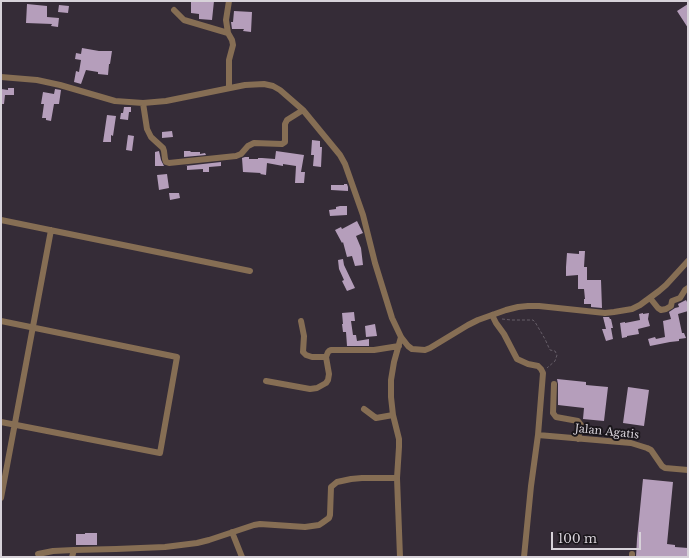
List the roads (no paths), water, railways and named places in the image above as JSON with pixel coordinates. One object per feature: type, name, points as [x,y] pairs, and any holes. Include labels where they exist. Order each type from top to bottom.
[{"type":"street","points":[[229,1],[226,20],[228,34],[233,45],[229,60],[229,88]]},
{"type":"street","points":[[174,10],[184,20],[228,34]]},
{"type":"street","points":[[1,77],[37,80],[115,101],[143,103],[166,101],[244,85],[264,84],[273,86],[280,90],[303,110],[340,155],[345,164],[363,215],[375,263],[394,323],[401,337],[408,346],[412,348],[425,350],[478,320],[506,310],[528,306],[604,313],[632,309],[650,298],[666,285],[688,261]]},
{"type":"street","points":[[143,103],[146,129],[151,137],[163,148],[165,160],[169,163],[236,156],[241,154],[248,146],[254,143],[282,144],[285,142],[285,124],[287,120],[303,110]]},
{"type":"street","points":[[1,220],[250,271]]},
{"type":"street","points":[[1,498],[52,230]]},
{"type":"street","points":[[650,298],[661,310],[666,309],[671,306],[672,301],[680,298],[688,288]]},
{"type":"street","points":[[494,315],[496,323],[504,334],[517,359],[528,364],[538,366],[544,372],[524,557]]},
{"type":"street","points":[[1,321],[177,357],[160,453],[1,422]]},
{"type":"street","points":[[301,321],[304,336],[303,352],[312,357],[326,357]]},
{"type":"street","points":[[400,557],[397,478],[400,447],[393,415],[391,397],[394,362],[401,337]]},
{"type":"street","points":[[266,381],[310,389],[317,388],[326,383],[328,380],[329,374],[326,357],[328,352],[331,350],[374,350],[399,346]]},
{"type":"street","points":[[554,384],[553,413],[556,417],[578,421],[581,425],[578,439]]},
{"type":"street","points":[[364,409],[376,418],[393,415]]},
{"type":"street","name":"Jalan Agatis","points":[[538,435],[631,443],[647,448],[665,468],[688,470]]},
{"type":"street","points":[[38,554],[53,551],[123,549],[183,545],[204,542],[260,524],[305,527],[319,525],[329,518],[331,487],[337,482],[362,478],[397,478]]},
{"type":"street","points":[[232,532],[242,557]]},
{"type":"street","points":[[72,557],[74,550]]}]
